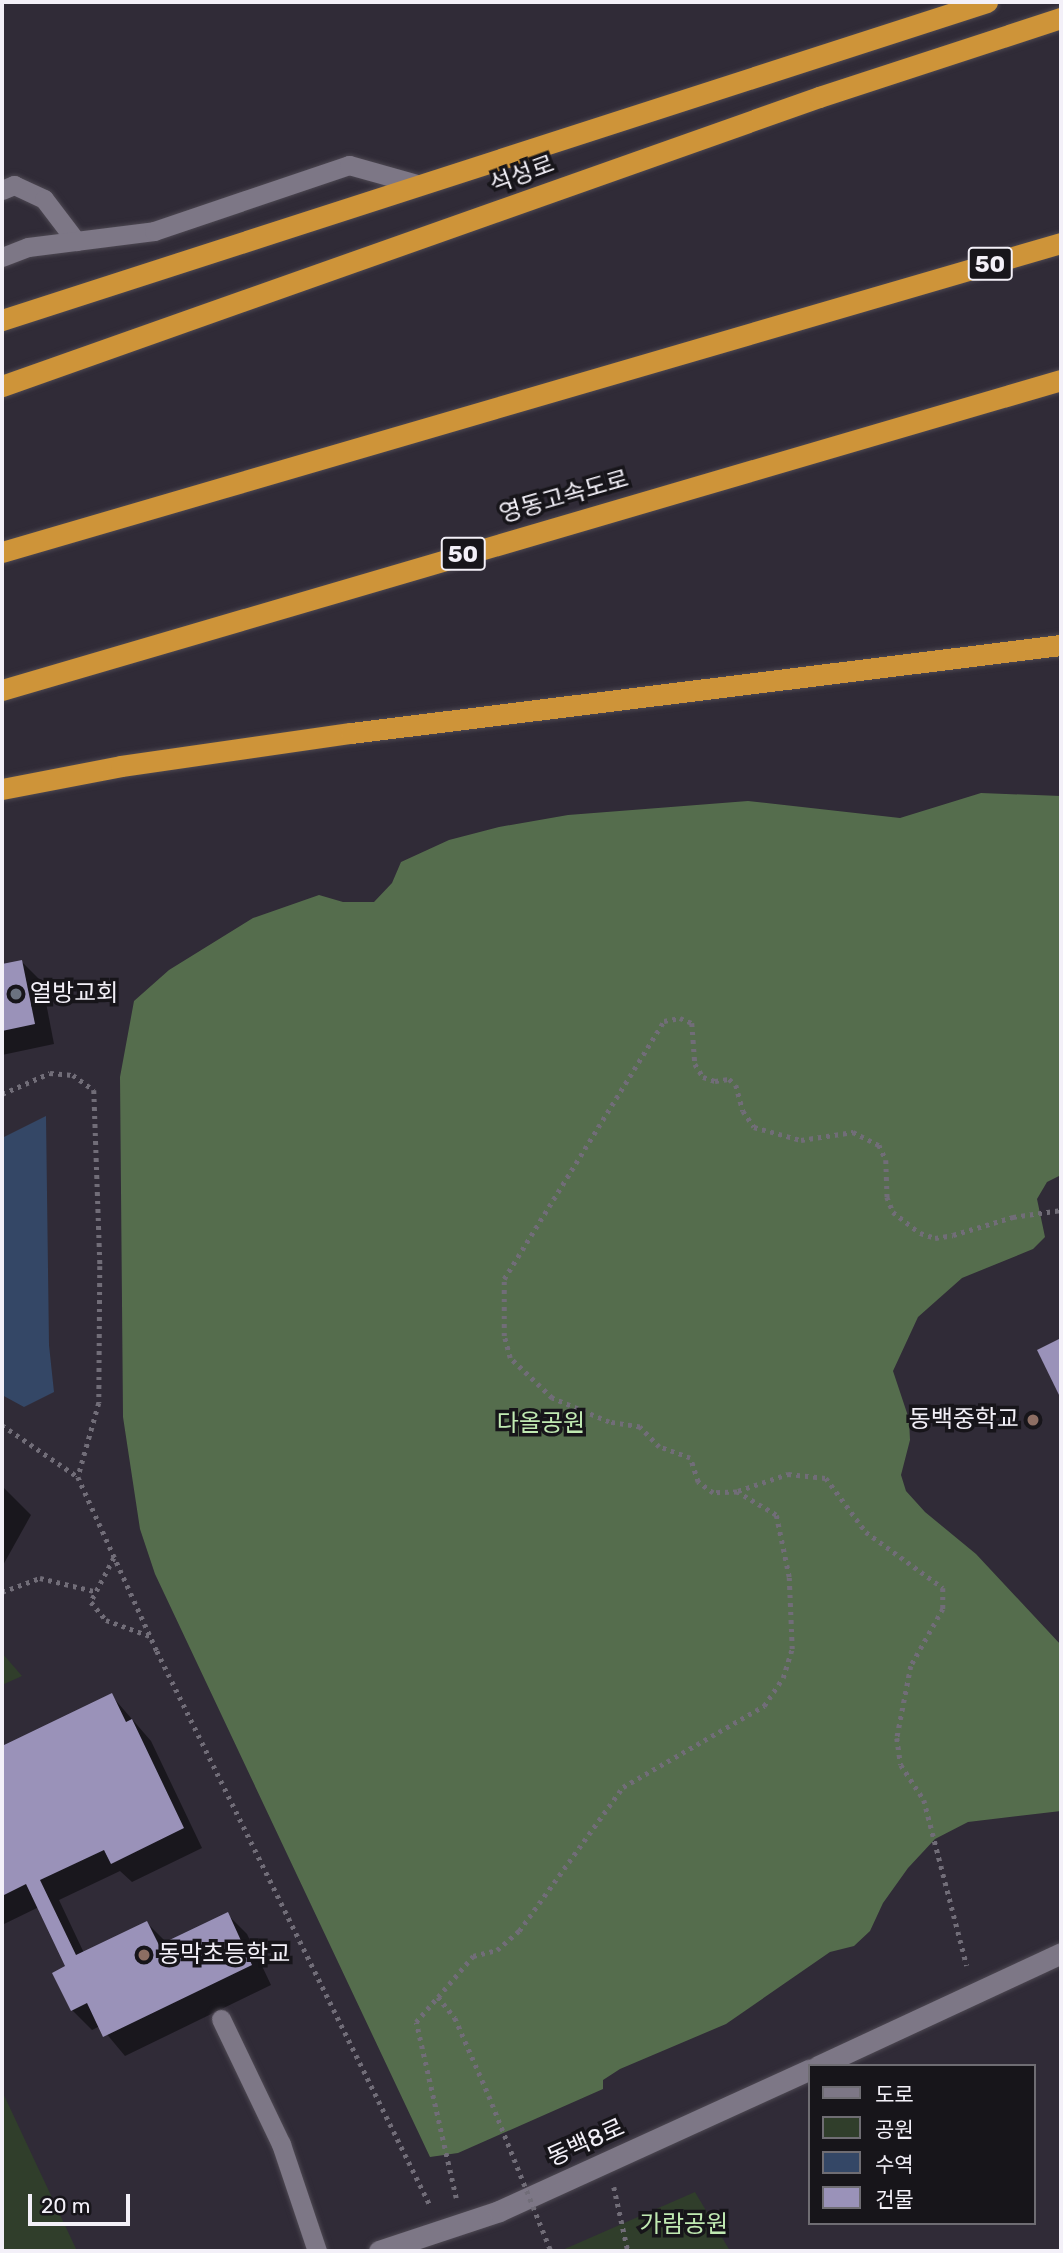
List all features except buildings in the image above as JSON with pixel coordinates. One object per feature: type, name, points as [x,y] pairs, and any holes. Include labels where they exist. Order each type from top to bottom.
[{"type":"highway","points":[[2,320],[987,2]]},
{"type":"highway","name":"석성로","points":[[2,386],[819,97],[1061,18]]},
{"type":"highway","name":"50","points":[[2,552],[1061,243]]},
{"type":"highway","points":[[2,401],[143,338]]},
{"type":"highway","name":"영동고속도로","points":[[2,690],[1061,380]]},
{"type":"highway","points":[[2,789],[121,766],[351,733],[918,665],[1061,645]]},
{"type":"street","points":[[822,2064],[1061,1953]]},
{"type":"street","name":"동백8로","points":[[379,2251],[452,2227],[608,2161],[808,2070]]},
{"type":"lane","points":[[2,257],[28,247],[154,231],[349,164],[418,184]]},
{"type":"lane","points":[[2,190],[14,184],[44,198],[76,241]]},
{"type":"lane","points":[[221,2019],[281,2144],[317,2251]]},
{"type":"path","points":[[976,1992],[952,1918],[924,1800],[901,1765],[897,1738],[911,1666],[943,1609],[943,1588],[866,1532],[826,1478],[788,1474],[737,1492],[712,1493],[698,1482],[690,1458],[659,1447],[640,1427],[609,1422],[552,1398],[510,1358],[504,1336],[504,1279],[664,1021],[680,1018],[692,1023],[695,1064],[703,1077],[715,1081],[729,1079],[736,1085],[743,1111],[754,1127],[801,1139],[853,1132],[878,1145],[886,1160],[887,1197],[893,1212],[920,1233],[935,1238],[1013,1217],[1061,1210]]},
{"type":"path","points":[[2,1094],[50,1073],[73,1075],[94,1090],[100,1266],[99,1403],[78,1477]]},
{"type":"path","points":[[2,1425],[78,1477],[150,1637],[452,2227]]},
{"type":"path","points":[[452,2227],[416,2022],[473,1956],[497,1950],[519,1931],[623,1787],[737,1724],[764,1706],[783,1678],[792,1649],[785,1544],[776,1515],[737,1492]]},
{"type":"path","points":[[114,1558],[94,1591],[91,1602],[106,1620],[150,1637]]},
{"type":"path","points":[[2,1592],[40,1578],[94,1591]]},
{"type":"path","points":[[438,1997],[455,2018],[551,2251]]},
{"type":"path","points":[[608,2161],[628,2251]]},
{"type":"green space","name":"다올공원","points":[[981,793],[1061,796],[1061,1175],[1047,1182],[1037,1199],[1045,1237],[1033,1249],[962,1278],[918,1317],[893,1371],[909,1419],[910,1440],[901,1475],[906,1491],[925,1512],[976,1554],[1061,1645],[1061,1811],[968,1822],[935,1839],[908,1868],[883,1903],[870,1931],[854,1946],[830,1952],[726,2024],[620,2069],[603,2080],[603,2089],[458,2153],[430,2157],[155,1574],[140,1529],[123,1417],[120,1077],[134,1001],[169,970],[253,918],[319,895],[343,902],[374,902],[392,883],[401,862],[449,840],[499,827],[568,815],[748,801],[900,818]]},
{"type":"green space","points":[[2,1653],[22,1676],[2,1685]]},
{"type":"green space","points":[[2,2091],[77,2251],[2,2251]]},
{"type":"green space","name":"가람공원","points":[[695,2192],[730,2251],[560,2251]]},
{"type":"water","points":[[46,1116],[49,1345],[54,1392],[24,1407],[2,1395],[2,1138]]},
{"type":"place","name":"열방교회","points":[[16,994]]},
{"type":"place","name":"동백중학교","points":[[1033,1420]]},
{"type":"place","name":"동막초등학교","points":[[144,1955]]}]
